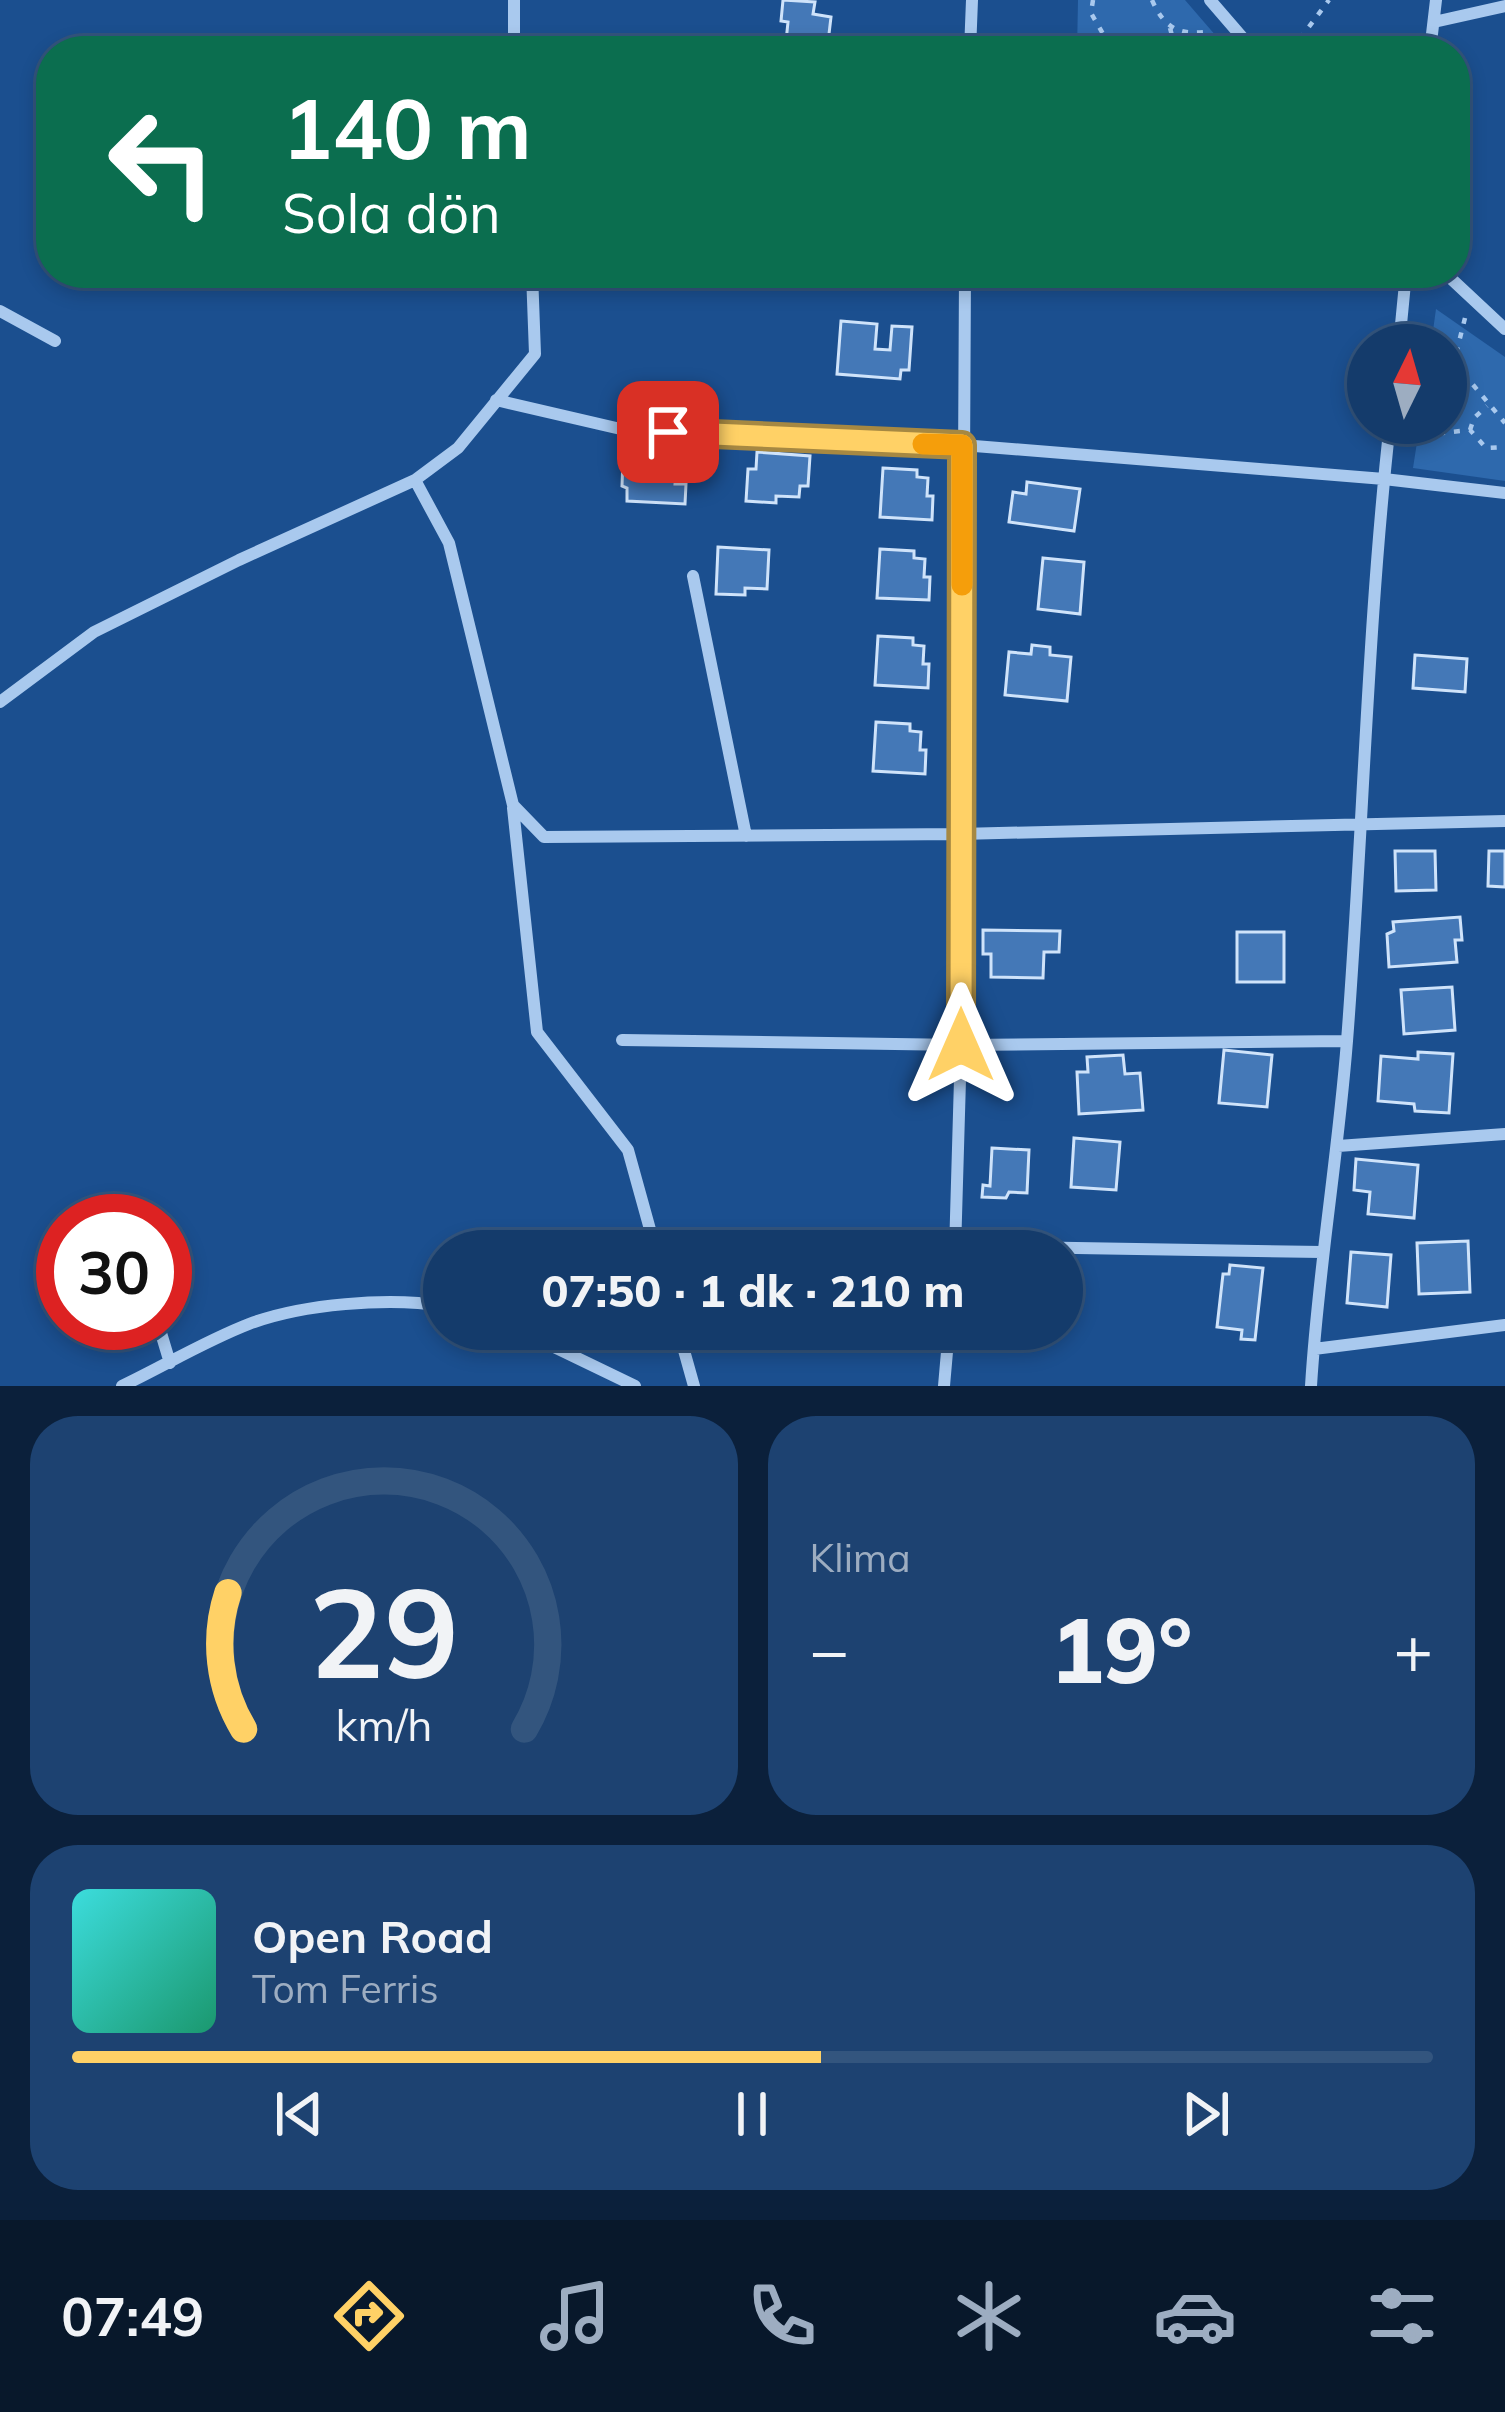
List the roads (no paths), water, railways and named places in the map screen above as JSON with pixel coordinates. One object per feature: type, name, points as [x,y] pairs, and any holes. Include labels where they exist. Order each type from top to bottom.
[{"type":"street","points":[[514,0],[514,36]]},
{"type":"street","points":[[971,36],[972,0]]},
{"type":"street","points":[[1210,0],[1240,36]]},
{"type":"street","points":[[1432,36],[1436,0]]},
{"type":"street","points":[[1434,22],[1505,6]]},
{"type":"street","points":[[0,702],[94,632],[415,480],[458,448],[535,354],[533,288]]},
{"type":"street","points":[[956,1230],[965,288]]},
{"type":"street","points":[[1401,324],[1405,288]]},
{"type":"street","points":[[1461,288],[1505,329]]},
{"type":"street","points":[[0,311],[56,341]]},
{"type":"street","points":[[496,400],[625,430],[962,445],[1505,493]]},
{"type":"street","points":[[1312,1386],[1347,1041],[1388,444]]},
{"type":"street","points":[[415,480],[449,543],[513,806],[537,1032],[628,1150],[650,1230]]},
{"type":"street","points":[[693,576],[746,836]]},
{"type":"street","points":[[513,806],[544,837],[960,834],[1505,821]]},
{"type":"street","points":[[622,1040],[961,1045],[1347,1041]]},
{"type":"street","points":[[1338,1146],[1505,1134]]},
{"type":"street","points":[[1083,1249],[1322,1252]]},
{"type":"street","points":[[122,1386],[252,1323],[312,1310],[423,1303]]},
{"type":"street","points":[[1314,1349],[1505,1325]]},
{"type":"street","points":[[166,1350],[170,1363]]},
{"type":"street","points":[[557,1350],[615,1381],[635,1386]]},
{"type":"street","points":[[684,1350],[694,1386]]},
{"type":"street","points":[[944,1386],[947,1350]]}]
